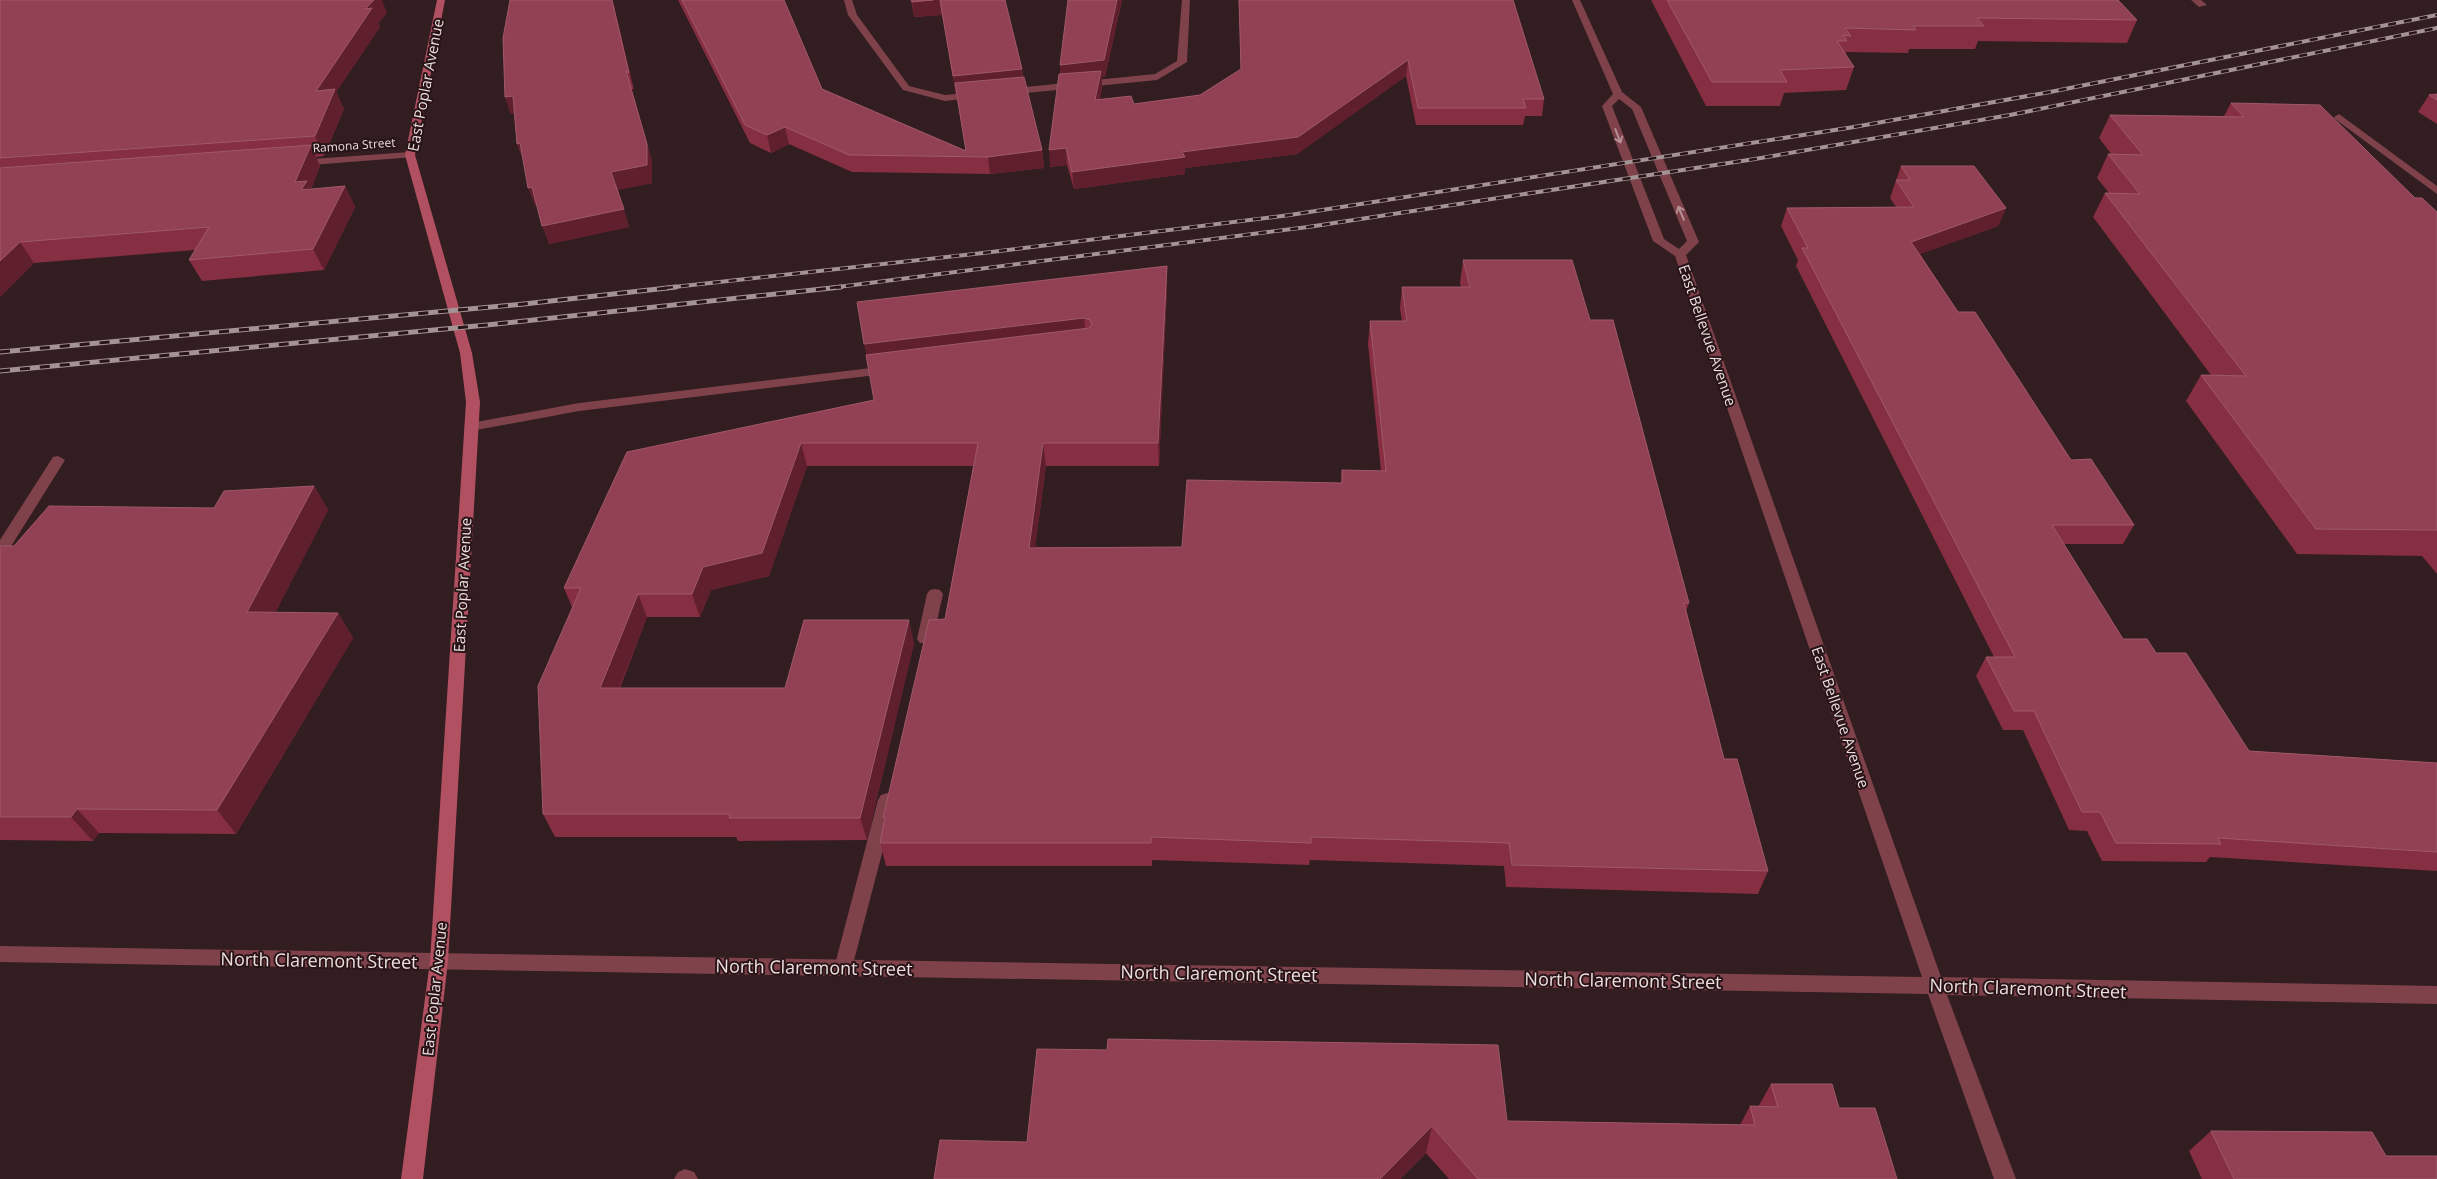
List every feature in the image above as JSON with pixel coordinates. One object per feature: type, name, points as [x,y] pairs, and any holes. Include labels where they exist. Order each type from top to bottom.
[{"type":"main road","name":"East Poplar Avenue","points":[[412,1179],[439,961],[473,402],[466,354],[410,155],[442,0]]},
{"type":"street","points":[[848,0],[853,15],[906,88],[945,98],[1157,77],[1182,62],[1186,0]]},
{"type":"street","name":"East Bellevue Avenue","points":[[1576,0],[1618,94],[1636,107],[1693,242],[1680,254]]},
{"type":"street","name":"East Bellevue Avenue","points":[[1618,94],[1607,106],[1659,241],[1680,254],[1934,985],[2006,1179]]},
{"type":"street","points":[[2339,117],[2437,191]]},
{"type":"street","name":"Ramona Street","points":[[283,164],[410,155]]},
{"type":"street","points":[[471,427],[579,407],[901,368]]},
{"type":"street","points":[[0,552],[58,460]]},
{"type":"street","points":[[920,659],[935,594]]},
{"type":"street","points":[[843,968],[892,781]]},
{"type":"street","name":"North Claremont Street","points":[[0,954],[1934,985],[2035,989],[2437,995]]},
{"type":"building","points":[[0,0],[374,0],[365,9],[372,8],[316,91],[335,89],[315,136],[0,158]]},
{"type":"building","points":[[510,0],[612,0],[629,73],[626,71],[647,144],[647,165],[611,172],[624,209],[542,226],[532,187],[528,188],[520,143],[517,144],[513,96],[505,97],[503,38]]},
{"type":"building","points":[[682,0],[784,0],[822,89],[966,151],[955,83],[1024,77],[1042,150],[988,157],[849,155],[785,127],[767,135],[745,125]]},
{"type":"building","points":[[911,0],[933,0],[912,2]]},
{"type":"building","points":[[940,0],[1005,0],[1022,69],[953,76]]},
{"type":"building","points":[[1068,0],[1117,0],[1104,60],[1060,65]]},
{"type":"building","points":[[1239,0],[1513,0],[1544,99],[1523,99],[1526,108],[1418,108],[1408,60],[1298,137],[1182,152],[1185,157],[1072,172],[1066,148],[1049,150],[1059,74],[1101,71],[1095,100],[1131,96],[1134,104],[1200,95],[1241,69]]},
{"type":"building","points":[[1667,0],[2118,0],[2137,20],[1977,18],[1984,26],[1913,26],[1916,30],[1845,28],[1851,36],[1843,35],[1847,41],[1837,41],[1854,67],[1780,70],[1787,82],[1712,82]]},
{"type":"building","points":[[2437,94],[2437,100],[2429,95]]},
{"type":"building","points":[[2231,103],[2320,105],[2415,198],[2422,198],[2437,212],[2437,530],[2316,529],[2201,375],[2246,376],[2105,193],[2140,194],[2108,154],[2143,155],[2110,115],[2244,117]]},
{"type":"building","points":[[311,145],[295,182],[307,181],[301,190],[345,186],[313,249],[189,260],[209,227],[20,242],[0,261],[0,168]]},
{"type":"building","points":[[1901,166],[1974,166],[2006,208],[1911,242],[1958,312],[1975,312],[2071,460],[2091,459],[2134,525],[2052,525],[2123,639],[2147,639],[2156,653],[2186,653],[2249,751],[2437,763],[2437,852],[2218,838],[2221,844],[2116,843],[2100,812],[2082,812],[2034,711],[2014,711],[1986,657],[2015,657],[1802,248],[1808,248],[1787,208],[1914,207],[1896,180],[1910,180]]},
{"type":"building","points":[[1463,260],[1572,260],[1590,320],[1613,320],[1689,603],[1684,603],[1724,759],[1737,759],[1768,871],[1512,865],[1509,843],[1311,837],[1311,843],[1151,837],[1151,843],[880,843],[885,818],[883,818],[929,620],[945,619],[978,443],[801,443],[762,553],[703,567],[692,594],[638,594],[600,688],[785,688],[804,620],[909,620],[860,818],[729,818],[730,814],[543,814],[538,686],[581,588],[564,588],[627,452],[874,400],[866,355],[1089,328],[1092,325],[1090,320],[1084,318],[864,344],[857,302],[1167,266],[1158,443],[1043,443],[1029,548],[1182,547],[1187,480],[1342,483],[1342,470],[1386,471],[1370,321],[1407,321],[1402,287],[1470,287]]},
{"type":"building","points":[[314,486],[247,612],[338,613],[217,810],[77,809],[71,817],[0,817],[0,546],[14,546],[49,506],[214,508],[224,491]]},
{"type":"building","points":[[1108,1039],[1498,1045],[1507,1121],[1755,1125],[1750,1106],[1778,1107],[1771,1084],[1832,1084],[1839,1108],[1875,1108],[1897,1179],[1478,1179],[1432,1126],[1380,1179],[934,1179],[940,1140],[1027,1142],[1037,1049],[1107,1050]]},
{"type":"building","points":[[2211,1131],[2372,1132],[2386,1156],[2437,1156],[2437,1179],[2234,1179]]},
{"type":"railway","points":[[665,288],[983,253],[1290,215],[1854,127],[2050,92],[2437,15]]},
{"type":"railway","points":[[830,288],[1308,227],[1755,159],[2010,115],[2437,28]]},
{"type":"railway","points":[[0,352],[524,304],[676,287]]},
{"type":"railway","points":[[0,371],[487,325],[841,287]]}]
